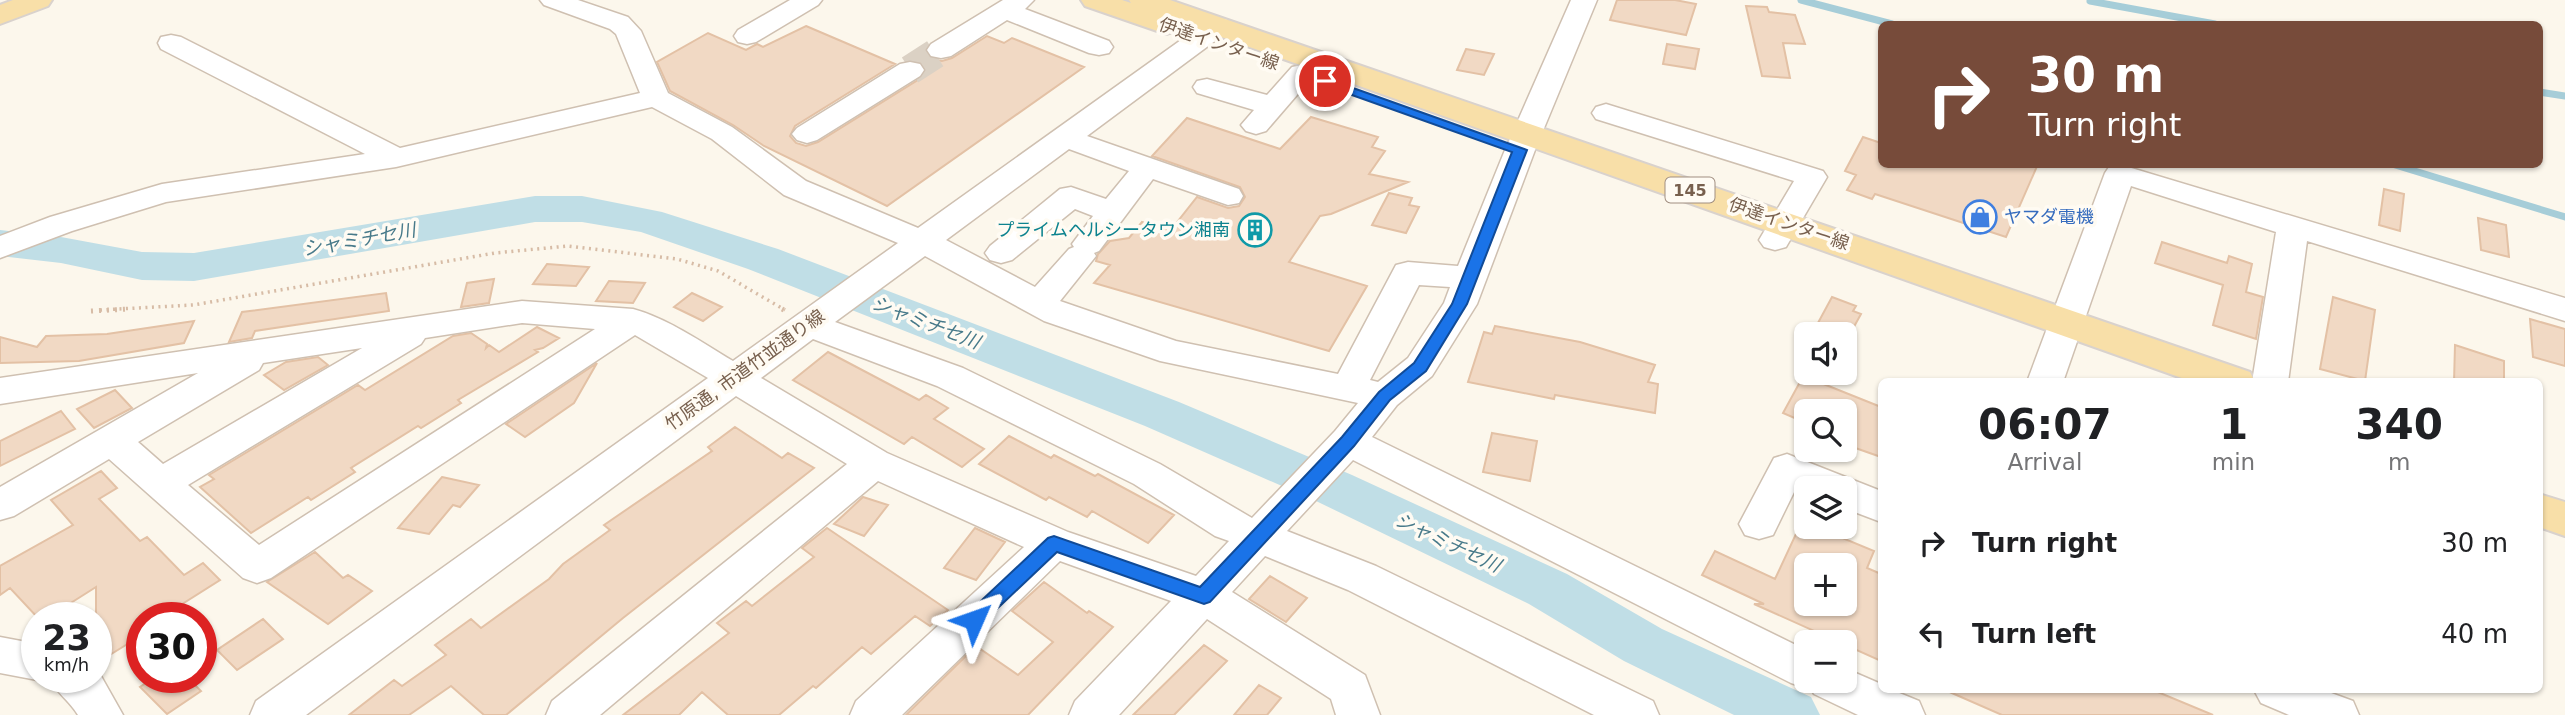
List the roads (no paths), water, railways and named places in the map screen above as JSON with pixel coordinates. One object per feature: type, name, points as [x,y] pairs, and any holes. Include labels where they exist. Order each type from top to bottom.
[{"type":"main road","points":[[0,15],[38,0]]},
{"type":"main road","name":"伊達インター線","points":[[1095,0],[1210,32],[2064,331],[2223,378]]},
{"type":"main road","name":"伊達インター線","points":[[1143,0],[1302,73],[1524,142]]},
{"type":"main road","name":"伊達インター線","points":[[2064,331],[2166,378]]},
{"type":"main road","points":[[2543,487],[2565,495]]},
{"type":"main road","points":[[2543,511],[2565,519]]},
{"type":"street","points":[[554,0],[619,23],[628,31],[656,98],[722,133],[794,188],[924,242],[1056,313],[1171,352],[1384,396]]},
{"type":"street","points":[[747,36],[809,0]]},
{"type":"street","points":[[1091,715],[1263,532],[1384,396],[1420,367],[1460,304],[1584,0]]},
{"type":"street","points":[[941,50],[1013,5],[1099,47]]},
{"type":"street","name":"竹原通, 市道竹並通り線","points":[[289,711],[734,377],[924,242],[1210,32]]},
{"type":"street","points":[[171,43],[396,158]]},
{"type":"street","points":[[807,134],[910,70]]},
{"type":"street","points":[[1207,87],[1264,115],[1302,73]]},
{"type":"street","points":[[0,248],[61,224],[162,193],[396,158],[656,98]]},
{"type":"street","points":[[1606,113],[1812,177],[1781,232]]},
{"type":"street","points":[[1066,138],[1228,196]]},
{"type":"street","points":[[1039,304],[1147,167]]},
{"type":"street","points":[[2046,378],[2120,173],[2565,310]]},
{"type":"street","points":[[1001,253],[1071,196],[1111,212]]},
{"type":"street","points":[[2271,378],[2293,226]]},
{"type":"street","points":[[1348,388],[1408,273],[1470,278]]},
{"type":"street","points":[[0,391],[522,312],[633,320],[655,330],[874,463],[1054,543],[1204,596],[1350,688],[1357,715]]},
{"type":"street","points":[[112,441],[257,567],[633,320]]},
{"type":"street","points":[[816,320],[950,376],[1146,474],[1229,525],[1263,532],[1362,578],[1637,715]]},
{"type":"street","points":[[159,484],[426,325]]},
{"type":"street","points":[[0,505],[262,352]]},
{"type":"street","points":[[1341,447],[1794,664]]},
{"type":"street","points":[[568,715],[874,463]]},
{"type":"street","points":[[1759,524],[1787,468],[1807,476]]},
{"type":"street","points":[[1857,497],[1878,506]]},
{"type":"street","points":[[873,715],[1054,543]]},
{"type":"street","points":[[88,693],[101,715]]},
{"type":"street","points":[[1855,693],[1903,715]]},
{"type":"street","points":[[2283,693],[2337,715]]},
{"type":"waterway","points":[[1801,0],[1881,21]]},
{"type":"waterway","points":[[2090,1],[2199,21]]},
{"type":"waterway","points":[[2543,93],[2565,96]]},
{"type":"waterway","points":[[2405,168],[2565,217]]},
{"type":"waterway","name":"シャミチセ川","points":[[0,243],[61,250],[142,266],[194,267],[535,209],[582,209],[648,221],[763,259],[1162,414],[1334,488],[1548,589],[1643,645],[1791,715]]},
{"type":"tunnel","points":[[910,70],[941,50]]},
{"type":"place","name":"ヤマダ電機","points":[[1980,217]]},
{"type":"place","name":"プライムヘルシータウン湘南","points":[[1255,230]]}]
